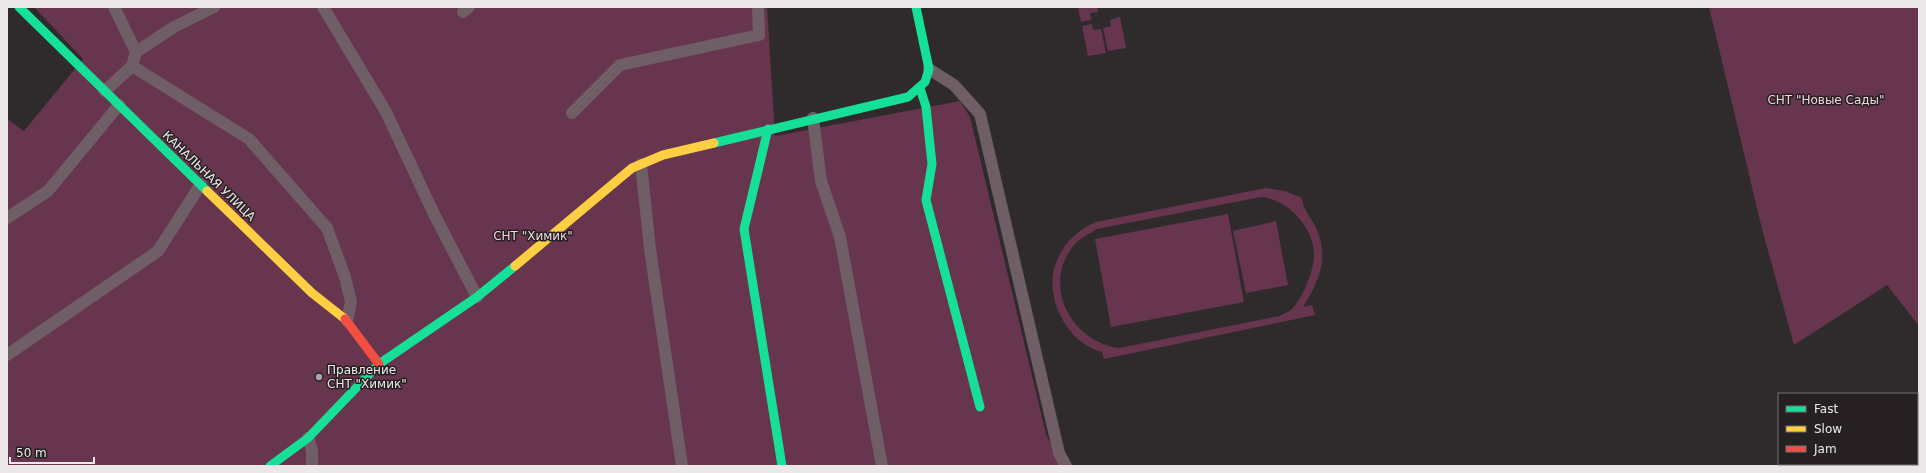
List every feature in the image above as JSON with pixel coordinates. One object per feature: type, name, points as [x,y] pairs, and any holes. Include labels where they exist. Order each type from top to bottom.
[{"type":"street","name":"КАНАЛЬНАЯ УЛИЦА","points":[[19,7],[312,293],[347,321],[380,364]]},
{"type":"street","points":[[114,7],[136,52]]},
{"type":"street","points":[[105,91],[132,66],[136,52],[174,27],[214,7]]},
{"type":"street","points":[[323,7],[386,112],[434,214],[477,298]]},
{"type":"street","points":[[572,113],[620,65],[759,35],[758,7]]},
{"type":"street","points":[[270,466],[308,438],[380,364],[477,298],[632,168],[663,155],[813,118],[908,97],[925,82],[929,69],[916,7]]},
{"type":"street","points":[[132,66],[249,139],[327,228],[345,277],[351,302],[347,321]]},
{"type":"street","points":[[929,69],[954,86],[980,114],[1059,453],[1066,466]]},
{"type":"street","points":[[920,88],[926,107],[932,164],[926,200],[980,407]]},
{"type":"street","points":[[7,218],[48,191],[119,105]]},
{"type":"street","points":[[813,118],[821,181],[840,237],[882,466]]},
{"type":"street","points":[[768,129],[744,229],[782,466]]},
{"type":"street","points":[[641,164],[650,249],[682,466]]},
{"type":"street","points":[[7,355],[158,251],[201,184]]},
{"type":"street","points":[[308,438],[312,450],[312,466]]},
{"type":"green space","name":"СНТ \"Химик\"","points":[[34,7],[767,7],[775,136],[960,101],[970,117],[1046,434],[1060,466],[7,466],[7,119],[24,131],[83,59]]},
{"type":"green space","points":[[1078,7],[1097,7],[1098,12],[1090,13],[1091,20],[1081,22]]},
{"type":"green space","name":"СНТ \"Новые Сады\"","points":[[1709,7],[1919,7],[1919,326],[1887,285],[1794,345],[1762,229]]},
{"type":"green space","points":[[1120,17],[1126,48],[1108,51],[1103,28],[1111,26],[1110,20]]},
{"type":"green space","points":[[1092,24],[1093,30],[1101,29],[1106,53],[1088,56],[1082,26]]},
{"type":"green space","points":[[1266,188],[1285,191],[1302,198],[1305,209],[1315,226],[1322,248],[1321,268],[1314,287],[1303,307],[1312,305],[1315,315],[1104,359],[1102,352],[1079,340],[1070,331],[1057,308],[1053,295],[1052,282],[1054,269],[1064,247],[1081,230],[1096,222]],"holes":[[[1261,197],[1271,199],[1289,208],[1297,216],[1304,224],[1313,243],[1313,267],[1308,282],[1300,298],[1288,312],[1279,316],[1119,348],[1102,343],[1087,335],[1075,323],[1066,309],[1061,294],[1060,277],[1064,261],[1076,243],[1097,229]]]},
{"type":"green space","points":[[1228,214],[1244,302],[1111,327],[1095,239]]},
{"type":"green space","points":[[1276,221],[1288,285],[1246,293],[1233,231]]},
{"type":"traffic: fast","points":[[19,7],[207,191]]},
{"type":"traffic: fast","points":[[714,143],[908,97],[925,82],[929,69],[916,7]]},
{"type":"traffic: fast","points":[[920,88],[926,107],[932,164],[926,200],[980,407]]},
{"type":"traffic: fast","points":[[768,129],[744,229],[782,466]]},
{"type":"traffic: fast","points":[[270,466],[308,438],[379,364],[477,297],[515,266]]},
{"type":"traffic: slow","points":[[515,266],[632,168],[663,155],[714,143]]},
{"type":"traffic: slow","points":[[207,191],[312,293],[345,319]]},
{"type":"traffic: jam","points":[[345,319],[379,364]]},
{"type":"place","name":"Правление СНТ \"Химик\"","points":[[319,377]]}]
